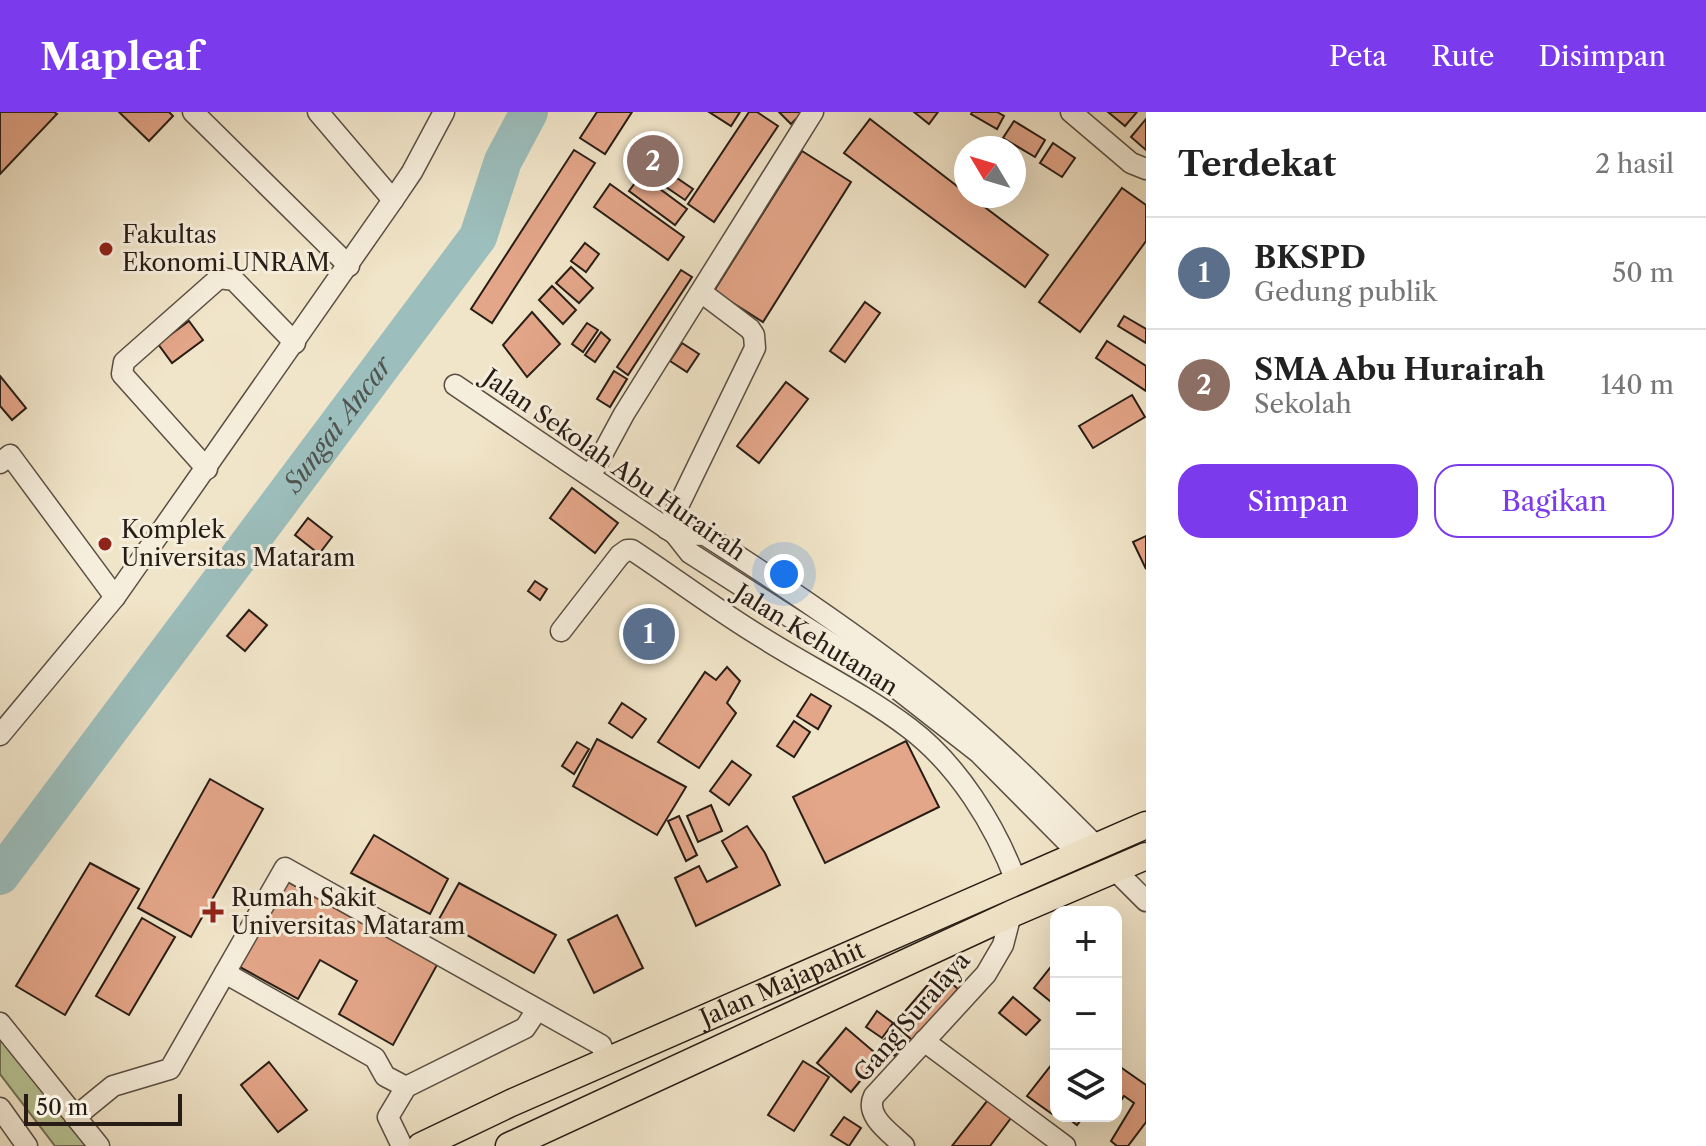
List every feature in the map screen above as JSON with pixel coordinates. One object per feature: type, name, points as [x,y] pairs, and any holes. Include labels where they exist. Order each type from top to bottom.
[{"type":"main road","name":"Jalan Majapahit","points":[[421,1146],[607,1061],[1146,825]]},
{"type":"main road","name":"Jalan Majapahit","points":[[509,1146],[1011,914],[1146,856]]},
{"type":"street","points":[[193,112],[349,266]]},
{"type":"street","points":[[318,112],[393,200]]},
{"type":"street","points":[[0,735],[115,597],[207,469],[412,172],[444,112]]},
{"type":"street","points":[[591,475],[624,414],[813,112]]},
{"type":"street","points":[[1071,112],[1139,166]]},
{"type":"street","points":[[207,469],[122,374],[124,362],[219,278],[234,280],[295,343]]},
{"type":"street","points":[[671,532],[755,348],[750,329],[701,292]]},
{"type":"street","name":"Jalan Sekolah Abu Hurairah","points":[[455,385],[671,532],[690,553],[873,670],[967,744],[1089,851]]},
{"type":"street","points":[[3,453],[115,597]]},
{"type":"street","name":"Jalan Kehutanan","points":[[561,631],[620,555],[632,550],[724,614],[910,728],[940,757],[986,819],[1000,840],[1016,881]]},
{"type":"street","points":[[75,1117],[113,1086],[170,1069],[285,868],[601,1045],[607,1061]]},
{"type":"street","points":[[1116,871],[1146,901]]},
{"type":"street","name":"Gang Suralaya","points":[[904,1146],[873,1113],[870,1103],[986,974],[1003,945],[1011,914]]},
{"type":"street","points":[[225,973],[375,1058],[385,1076],[406,1087]]},
{"type":"street","points":[[402,1146],[388,1117],[406,1087],[525,1028],[537,1010]]},
{"type":"street","points":[[0,1023],[99,1146]]},
{"type":"street","points":[[924,1041],[1065,1146]]},
{"type":"street","points":[[0,1108],[27,1146]]},
{"type":"green space","points":[[0,1028],[93,1146],[55,1146],[0,1074]]},
{"type":"building","points":[[0,112],[57,114],[0,174]]},
{"type":"building","points":[[119,112],[169,112],[173,116],[149,141]]},
{"type":"building","points":[[597,112],[632,112],[605,154],[580,138]]},
{"type":"building","points":[[709,112],[740,112],[731,126]]},
{"type":"building","points":[[749,112],[757,112],[778,126],[714,222],[688,204]]},
{"type":"building","points":[[779,112],[803,112],[791,124]]},
{"type":"building","points":[[914,112],[938,112],[929,124]]},
{"type":"building","points":[[972,112],[997,112],[1004,116],[997,129]]},
{"type":"building","points":[[1108,112],[1137,112],[1125,126]]},
{"type":"building","points":[[870,119],[954,184],[954,208],[986,208],[1048,255],[1025,287],[844,153]]},
{"type":"building","points":[[1146,119],[1146,150],[1131,137]]},
{"type":"building","points":[[1014,121],[1045,140],[1035,157],[1026,152],[1026,136],[1004,136]]},
{"type":"building","points":[[1053,143],[1075,158],[1062,177],[1040,163]]},
{"type":"building","points":[[574,150],[595,163],[492,323],[471,309]]},
{"type":"building","points":[[802,151],[851,182],[763,322],[714,291]]},
{"type":"building","points":[[641,175],[687,209],[675,225],[629,191]]},
{"type":"building","points":[[674,176],[693,189],[685,200],[666,187]]},
{"type":"building","points":[[610,184],[684,237],[668,260],[594,207]]},
{"type":"building","points":[[1122,188],[1146,205],[1146,241],[1080,332],[1039,302]]},
{"type":"building","points":[[585,243],[599,254],[586,272],[571,261]]},
{"type":"building","points":[[571,267],[593,288],[579,303],[556,283]]},
{"type":"building","points":[[681,270],[692,277],[628,375],[617,367]]},
{"type":"building","points":[[552,286],[576,310],[563,324],[539,300]]},
{"type":"building","points":[[865,302],[880,313],[845,362],[830,351]]},
{"type":"building","points":[[532,312],[560,344],[527,377],[503,345]]},
{"type":"building","points":[[1124,316],[1146,329],[1146,343],[1118,326]]},
{"type":"building","points":[[189,321],[203,340],[172,363],[158,344]]},
{"type":"building","points":[[587,323],[598,330],[583,352],[572,344]]},
{"type":"building","points":[[601,332],[610,340],[595,362],[585,355]]},
{"type":"building","points":[[1107,341],[1146,366],[1146,391],[1096,358]]},
{"type":"building","points":[[682,343],[699,354],[687,372],[670,361]]},
{"type":"building","points":[[614,371],[627,379],[610,407],[597,399]]},
{"type":"building","points":[[0,376],[26,408],[12,420],[0,406]]},
{"type":"building","points":[[786,382],[808,399],[759,463],[737,446]]},
{"type":"building","points":[[1132,395],[1145,417],[1093,448],[1079,426]]},
{"type":"building","points":[[572,488],[618,523],[595,553],[550,518]]},
{"type":"building","points":[[308,518],[332,537],[319,554],[295,535]]},
{"type":"building","points":[[1146,536],[1146,569],[1133,542]]},
{"type":"building","points":[[535,581],[547,589],[540,600],[528,591]]},
{"type":"building","points":[[249,610],[267,625],[245,651],[227,636]]},
{"type":"building","points":[[727,667],[740,681],[727,703],[736,713],[699,768],[658,742],[705,672],[716,680]]},
{"type":"building","points":[[811,694],[831,706],[818,729],[797,716]]},
{"type":"building","points":[[622,703],[646,719],[632,738],[609,723]]},
{"type":"building","points":[[794,721],[810,732],[794,757],[777,746]]},
{"type":"building","points":[[597,739],[686,787],[657,835],[573,786]]},
{"type":"building","points":[[906,741],[939,807],[825,863],[793,797]]},
{"type":"building","points":[[577,742],[589,749],[574,774],[562,766]]},
{"type":"building","points":[[732,761],[751,775],[729,805],[710,791]]},
{"type":"building","points":[[210,779],[263,809],[191,937],[138,908]]},
{"type":"building","points":[[711,805],[722,831],[698,842],[687,816]]},
{"type":"building","points":[[679,816],[697,855],[686,861],[668,821]]},
{"type":"building","points":[[747,826],[765,853],[780,885],[696,926],[675,878],[699,866],[707,882],[737,867],[722,841]]},
{"type":"building","points":[[374,835],[448,879],[430,914],[351,873]]},
{"type":"building","points":[[90,863],[139,889],[65,1015],[16,986]]},
{"type":"building","points":[[286,881],[437,965],[393,1045],[339,1014],[357,981],[320,960],[298,999],[238,966]]},
{"type":"building","points":[[459,883],[556,935],[534,973],[439,919]]},
{"type":"building","points":[[617,915],[643,968],[594,993],[568,940]]},
{"type":"building","points":[[142,918],[175,937],[129,1015],[96,996]]},
{"type":"building","points":[[1050,968],[1050,1001],[1034,988]]},
{"type":"building","points":[[939,972],[958,989],[913,1041],[894,1024]]},
{"type":"building","points":[[1013,997],[1040,1020],[1026,1035],[999,1013]]},
{"type":"building","points":[[877,1011],[893,1023],[882,1038],[866,1027]]},
{"type":"building","points":[[846,1028],[880,1057],[851,1092],[817,1063]]},
{"type":"building","points":[[894,1030],[907,1043],[895,1056],[881,1043]]},
{"type":"building","points":[[803,1061],[829,1077],[794,1131],[768,1115]]},
{"type":"building","points":[[269,1062],[307,1110],[278,1132],[241,1085]]},
{"type":"building","points":[[1050,1067],[1050,1113],[1027,1096]]},
{"type":"building","points":[[1122,1068],[1146,1085],[1146,1122],[1128,1146],[1117,1146],[1111,1141],[1134,1103],[1124,1096],[1122,1099]]},
{"type":"building","points":[[991,1096],[1014,1114],[990,1146],[952,1146]]},
{"type":"building","points":[[844,1117],[861,1128],[849,1146],[831,1135]]},
{"type":"waterway","name":"Sungai Ancar","points":[[0,876],[478,237],[503,161],[529,112]]},
{"type":"place","name":"SMA Abu Hurairah","points":[[653,161]]},
{"type":"place","name":"Fakultas Ekonomi UNRAM","points":[[106,249]]},
{"type":"place","name":"Komplek Universitas Mataram","points":[[105,544]]},
{"type":"place","name":"BKSPD","points":[[649,634]]},
{"type":"place","name":"Rumah Sakit Universitas Mataram","points":[[213,912]]}]
